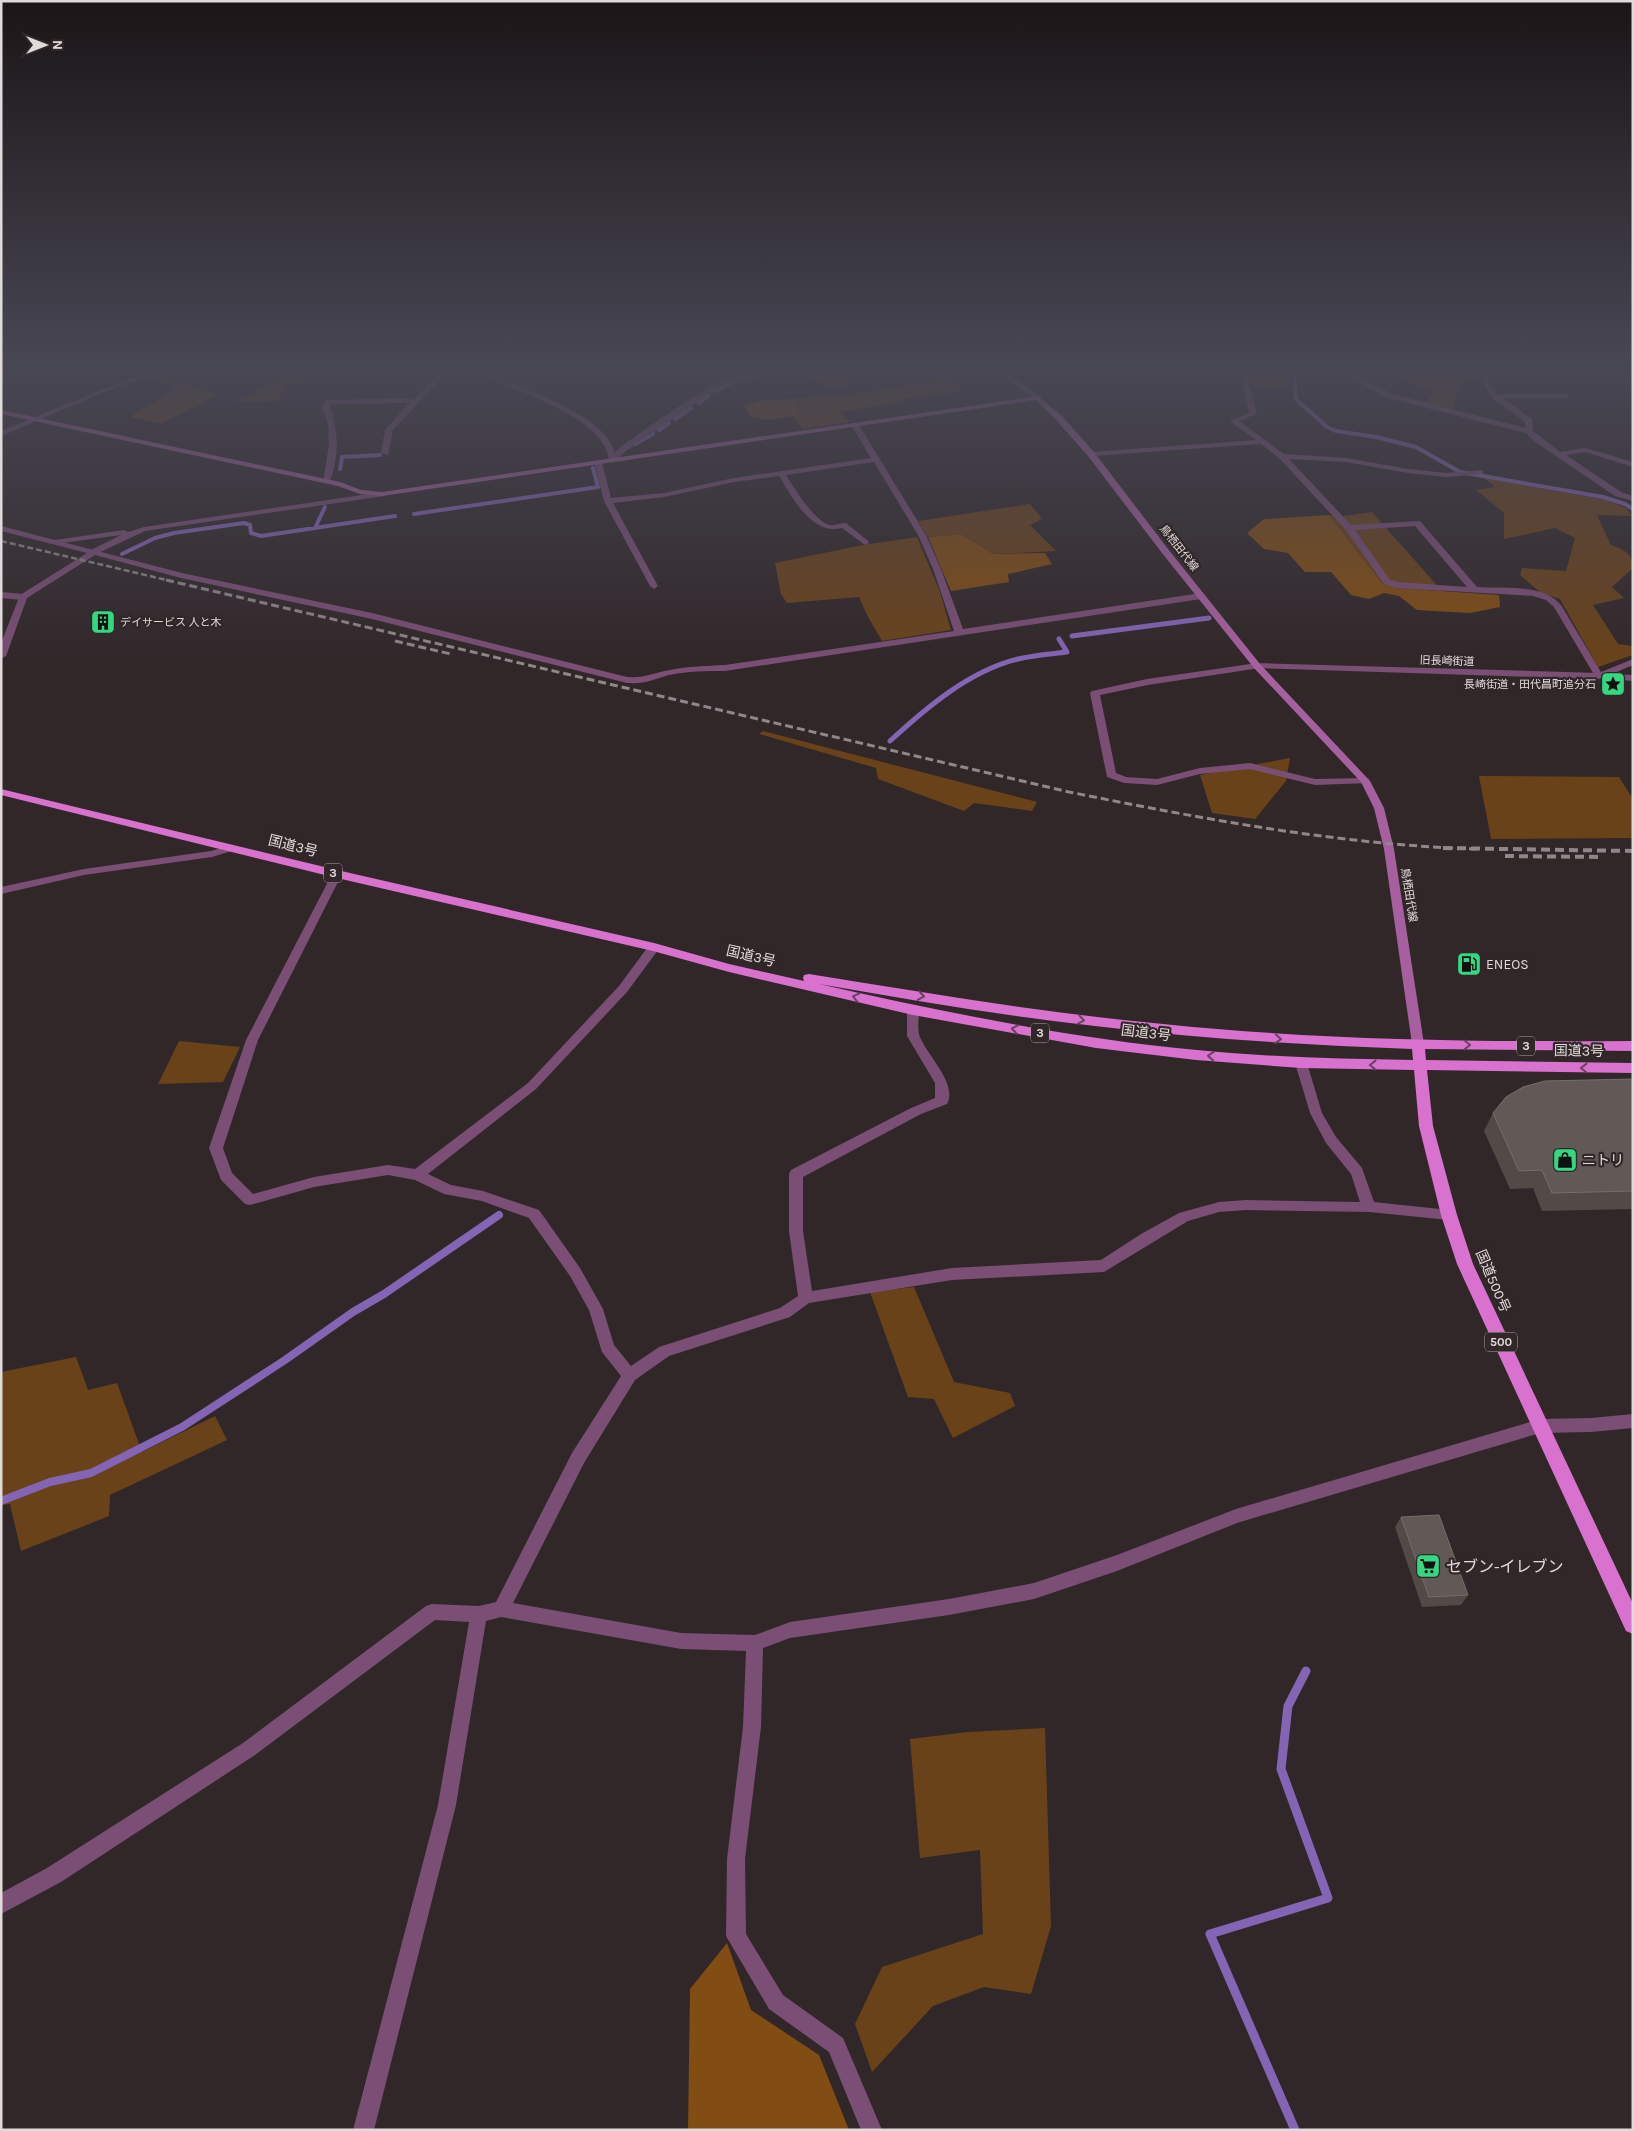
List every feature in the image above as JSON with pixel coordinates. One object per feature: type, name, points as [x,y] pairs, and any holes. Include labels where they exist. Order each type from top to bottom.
[{"type":"highway","name":"国道3号","points":[[1,792],[337,874],[660,949],[729,968],[913,1010],[1096,1043],[1196,1055],[1301,1063],[1633,1068]]},
{"type":"highway","name":"国道3号","points":[[660,949],[914,995],[1097,1022],[1301,1040],[1418,1044],[1633,1046]]},
{"type":"highway","name":"国道500号","points":[[1418,1044],[1422,1066],[1426,1126],[1449,1215],[1466,1264],[1633,1625]]},
{"type":"main road","points":[[256,466],[340,484],[360,492],[382,494],[568,466]]},
{"type":"main road","name":"鳥栖田代線","points":[[1102,466],[1257,666],[1365,781],[1380,808],[1389,849],[1418,1044]]},
{"type":"street","points":[[326,481],[332,466]]},
{"type":"street","points":[[599,466],[608,501],[654,586]]},
{"type":"street","points":[[608,501],[664,495],[734,480],[822,466]]},
{"type":"street","points":[[882,466],[922,535],[937,569],[959,632]]},
{"type":"street","points":[[1292,466],[1349,528],[1387,582],[1397,585],[1524,592],[1549,598],[1557,605],[1599,676],[1633,678]]},
{"type":"street","points":[[1382,466],[1408,471],[1458,475],[1480,472]]},
{"type":"street","points":[[1577,466],[1618,494],[1633,499]]},
{"type":"street","points":[[780,473],[794,494],[822,524],[831,528],[843,525],[865,543]]},
{"type":"street","points":[[55,542],[382,494]]},
{"type":"street","points":[[1349,528],[1418,523],[1476,590]]},
{"type":"street","points":[[1,528],[236,588],[372,616],[627,680],[643,681],[667,673],[690,669],[725,668],[1201,596]]},
{"type":"street","points":[[1,656],[23,598],[94,552],[129,534],[144,529]]},
{"type":"street","points":[[1,594],[23,598]]},
{"type":"street","name":"旧長崎街道","points":[[1365,781],[1315,782],[1250,766],[1200,771],[1157,782],[1124,780],[1111,775],[1095,693],[1130,687],[1146,682],[1257,666],[1599,676],[1633,662]]},
{"type":"street","points":[[1,891],[84,872],[212,854],[231,848]]},
{"type":"street","points":[[337,874],[252,1040],[216,1148],[226,1176],[250,1200],[314,1182],[388,1170],[417,1175],[450,1190],[483,1196],[534,1214],[566,1258],[596,1310],[607,1348],[630,1375]]},
{"type":"street","points":[[417,1175],[532,1086],[660,949]]},
{"type":"street","points":[[806,1298],[796,1231],[796,1174],[916,1111],[942,1100],[941,1083],[913,1036],[913,1010]]},
{"type":"street","points":[[1301,1063],[1316,1113],[1331,1140],[1357,1172],[1369,1207]]},
{"type":"street","points":[[500,1608],[578,1458],[630,1375],[664,1351],[785,1313],[806,1298],[952,1274],[1104,1266],[1146,1238],[1184,1217],[1219,1207],[1246,1205],[1369,1207],[1449,1215]]},
{"type":"street","points":[[1,1904],[54,1875],[249,1748],[432,1612],[479,1614],[500,1608],[681,1641],[754,1643],[790,1630],[949,1607],[1034,1590],[1117,1563],[1236,1516],[1540,1426],[1591,1425],[1633,1421]]},
{"type":"street","points":[[363,2130],[447,1805],[479,1614]]},
{"type":"street","points":[[754,1643],[752,1727],[736,1859],[736,1936],[776,2002],[836,2045],[872,2130]]},
{"type":"shaded area","points":[[1484,478],[1606,500],[1626,508],[1632,516],[1597,515],[1611,545],[1627,553],[1633,563],[1633,568],[1612,587],[1624,598],[1593,605],[1618,644],[1633,646],[1633,655],[1598,667],[1560,599],[1541,593],[1520,575],[1522,568],[1566,571],[1575,538],[1555,528],[1504,539],[1504,513],[1476,490],[1495,487]]},
{"type":"shaded area","points":[[1030,504],[1042,519],[1030,525],[1056,551],[993,554],[961,534],[928,537],[918,521]]},
{"type":"shaded area","points":[[1372,512],[1442,591],[1395,588],[1382,583],[1329,515],[1344,516]]},
{"type":"shaded area","points":[[1329,515],[1382,583],[1396,588],[1499,595],[1500,607],[1470,613],[1417,610],[1399,596],[1384,593],[1369,599],[1351,595],[1331,572],[1305,572],[1288,553],[1264,549],[1247,533],[1264,519]]},
{"type":"shaded area","points":[[961,534],[993,554],[1045,553],[1052,564],[1008,574],[1009,582],[951,591],[928,537]]},
{"type":"shaded area","points":[[917,537],[940,592],[951,630],[882,641],[859,597],[787,603],[781,594],[775,563],[863,545]]},
{"type":"shaded area","points":[[763,731],[1037,802],[1032,811],[974,803],[964,811],[878,779],[876,768],[759,734]]},
{"type":"shaded area","points":[[1290,758],[1286,781],[1255,819],[1212,813],[1200,775]]},
{"type":"shaded area","points":[[1479,776],[1619,777],[1633,799],[1633,838],[1491,839]]},
{"type":"shaded area","points":[[179,1041],[240,1047],[223,1082],[158,1084]]},
{"type":"shaded area","points":[[914,1287],[954,1382],[1010,1393],[1015,1406],[953,1438],[934,1399],[908,1397],[870,1292]]},
{"type":"shaded area","points":[[76,1357],[88,1390],[117,1383],[142,1452],[215,1416],[227,1440],[110,1495],[109,1516],[21,1551],[10,1504],[1,1505],[1,1372]]},
{"type":"shaded area","points":[[1045,1728],[1051,1926],[1031,1994],[984,1987],[933,2006],[872,2072],[855,2024],[882,1967],[983,1934],[980,1850],[920,1858],[910,1739],[968,1732]]},
{"type":"shaded area","points":[[727,1943],[751,2010],[819,2055],[849,2130],[688,2130],[690,1989]]},
{"type":"building","name":"ニトリ","points":[[1633,1079],[1633,1191],[1552,1193],[1542,1170],[1519,1171],[1493,1113],[1506,1097],[1523,1087],[1545,1081]]},
{"type":"building","name":"セブン-イレブン","points":[[1439,1515],[1468,1595],[1429,1597],[1401,1517]]},
{"type":"waterway","points":[[1450,466],[1460,472],[1603,497],[1625,504],[1633,509]]},
{"type":"waterway","points":[[414,514],[598,487],[593,468]]},
{"type":"waterway","points":[[315,528],[325,507]]},
{"type":"waterway","points":[[315,528],[395,516]]},
{"type":"waterway","points":[[122,554],[155,538],[174,533],[244,523],[250,525],[251,533],[261,536],[315,528]]},
{"type":"waterway","points":[[1072,636],[1209,618]]},
{"type":"waterway","points":[[890,741],[933,704],[982,672],[1018,659],[1067,652],[1059,639]]},
{"type":"waterway","points":[[1,1501],[50,1482],[91,1473],[182,1427],[285,1360],[353,1312],[384,1294],[499,1215]]},
{"type":"waterway","points":[[1295,2130],[1210,1934],[1328,1898],[1281,1769],[1288,1706],[1306,1671]]},
{"type":"railway","points":[[1,541],[171,581]]},
{"type":"railway","points":[[166,580],[1069,792],[1170,812],[1272,829],[1375,842],[1458,848]]},
{"type":"railway","points":[[395,641],[451,654]]},
{"type":"railway","points":[[1443,848],[1458,848]]},
{"type":"railway","points":[[1458,848],[1633,851]]},
{"type":"railway","points":[[1458,848],[1478,849]]},
{"type":"railway","points":[[1505,856],[1603,857]]},
{"type":"place","name":"デイサービス 人と木","points":[[103,622]]},
{"type":"place","name":"長崎街道・田代昌町追分石","points":[[1613,684]]},
{"type":"place","name":"ENEOS","points":[[1469,964]]},
{"type":"place","name":"ニトリ","points":[[1565,1160]]},
{"type":"place","name":"セブン-イレブン","points":[[1428,1566]]}]
